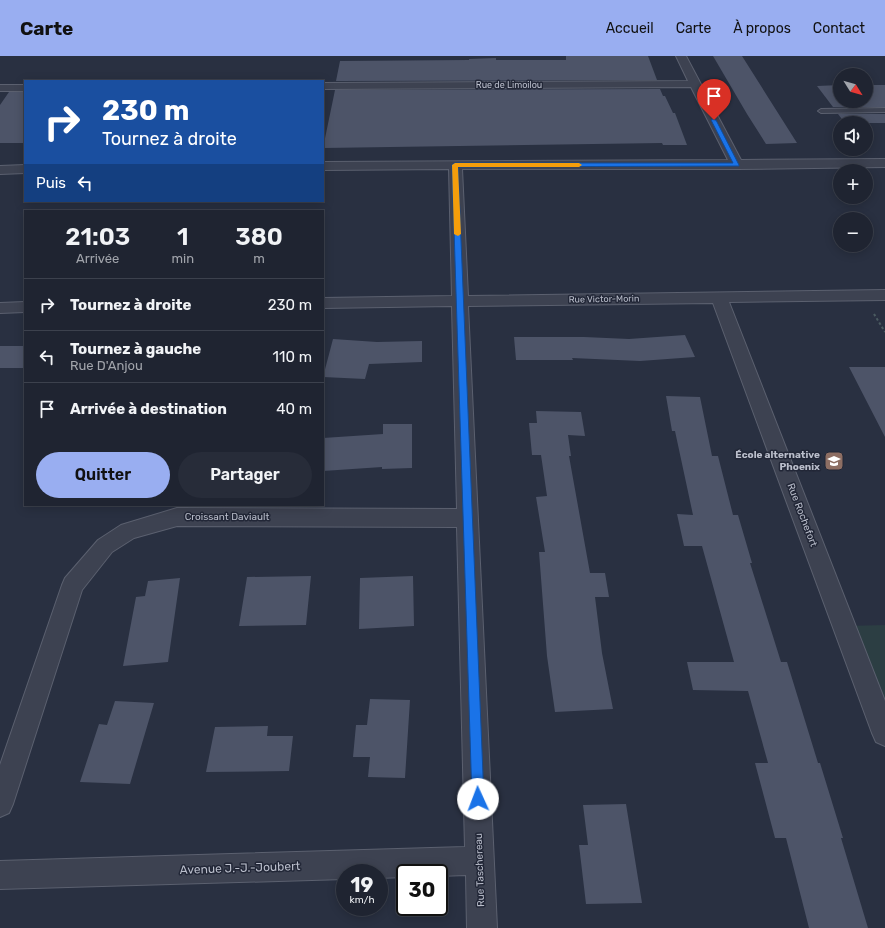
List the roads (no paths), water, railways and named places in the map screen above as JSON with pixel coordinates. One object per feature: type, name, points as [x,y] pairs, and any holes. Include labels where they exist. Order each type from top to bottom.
[{"type":"street","points":[[681,56],[736,165]]},
{"type":"street","name":"Rue de Limoilou","points":[[324,86],[695,84]]},
{"type":"street","points":[[0,88],[24,88]]},
{"type":"street","points":[[324,166],[736,165],[885,163]]},
{"type":"street","name":"Rue Taschereau","points":[[455,165],[482,928]]},
{"type":"street","points":[[0,170],[24,168]]},
{"type":"street","name":"Rue Victor-Morin","points":[[324,303],[885,295]]},
{"type":"street","name":"Rue Rochefort","points":[[719,297],[885,733]]},
{"type":"street","points":[[0,308],[24,307]]},
{"type":"street","name":"Croissant Daviault","points":[[0,804],[73,585],[105,546],[128,531],[177,517],[468,518]]},
{"type":"street","name":"Avenue J.-J.-Joubert","points":[[0,875],[480,861]]},
{"type":"lane","points":[[821,111],[885,110]]},
{"type":"place","name":"École alternative Phoenix","points":[[834,461]]}]
